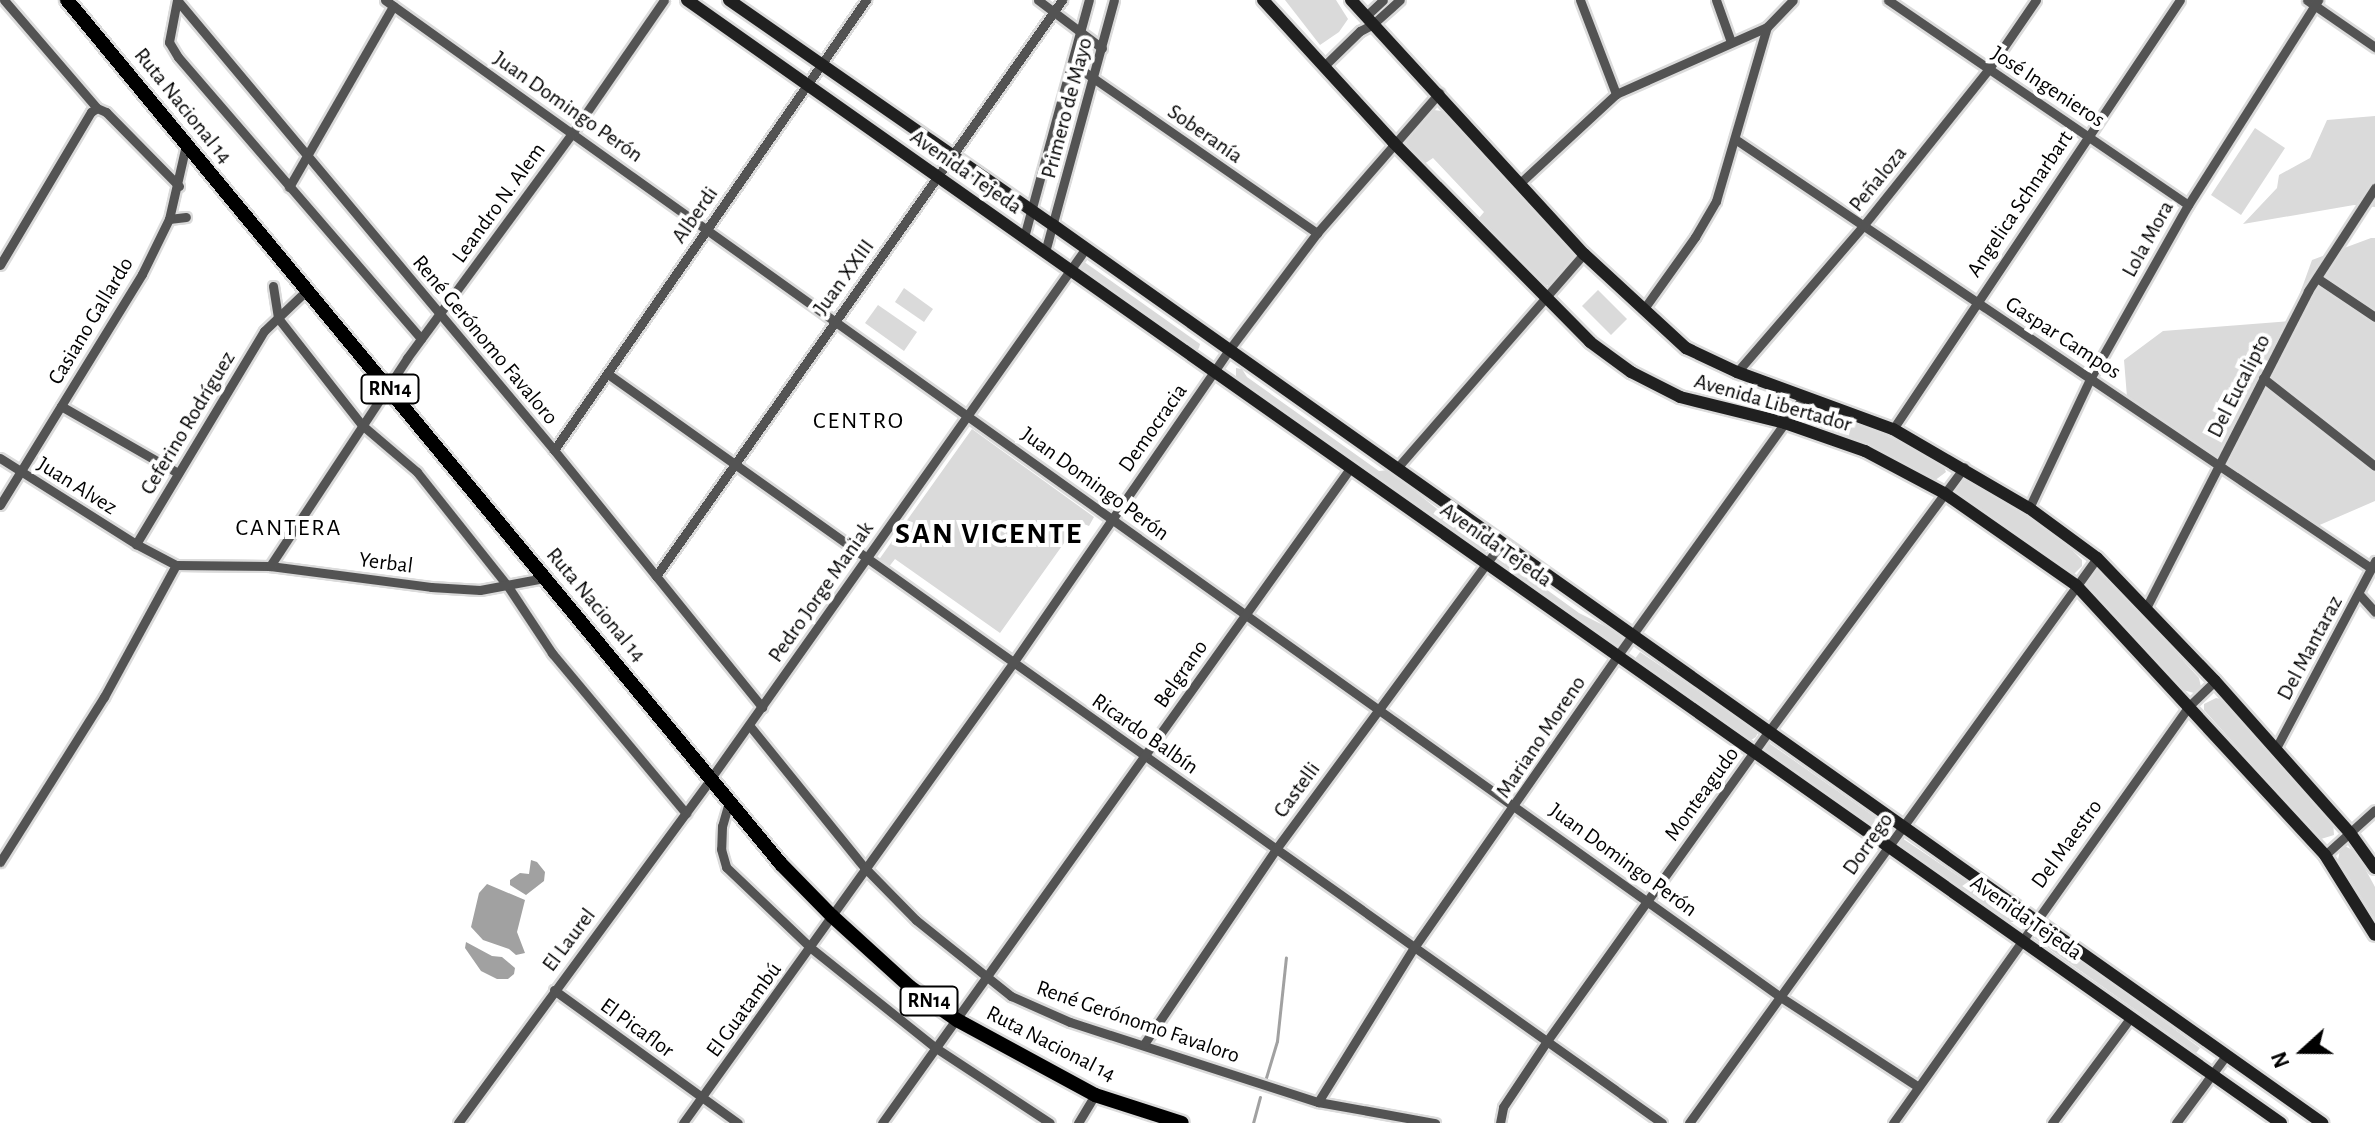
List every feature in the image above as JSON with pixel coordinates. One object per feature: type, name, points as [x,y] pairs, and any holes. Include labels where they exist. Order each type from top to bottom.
[{"type":"highway","name":"Ruta Nacional 14","points":[[67,0],[729,802],[781,864],[832,916],[910,987],[957,1020],[1095,1095],[1182,1123]]},
{"type":"main road","name":"Avenida Tejeda","points":[[687,0],[2281,1123]]},
{"type":"main road","name":"Avenida Tejeda","points":[[729,0],[1086,248],[2322,1123]]},
{"type":"main road","name":"Avenida Libertador","points":[[1263,0],[1393,142],[1546,298],[1590,342],[1631,372],[1680,397],[1785,423],[1865,451],[1944,493],[2076,585],[2325,855],[2375,935]]},
{"type":"main road","name":"Avenida Libertador","points":[[1351,0],[1584,254],[1686,348],[1803,398],[1893,429],[1964,467],[2029,508],[2097,558],[2215,681],[2350,833],[2375,868]]},
{"type":"street","points":[[4,0],[97,108],[106,112],[179,186]]},
{"type":"street","points":[[177,0],[169,42],[178,57],[421,339]]},
{"type":"street","name":"René Gerónomo Favaloro","points":[[177,0],[307,159],[554,450],[762,707]]},
{"type":"street","name":"Leandro N. Alem","points":[[270,566],[388,386],[573,132],[664,0]]},
{"type":"street","name":"Alberdi","points":[[554,450],[866,0]]},
{"type":"street","points":[[1038,0],[1102,48]]},
{"type":"street","name":"Juan XXIII","points":[[656,576],[1062,0]]},
{"type":"street","name":"Primero de Mayo","points":[[1024,237],[1089,0]]},
{"type":"street","name":"Primero de Mayo","points":[[1045,252],[1114,0]]},
{"type":"street","points":[[1325,65],[1370,20],[1383,0]]},
{"type":"street","points":[[1370,20],[1400,0]]},
{"type":"street","points":[[1580,0],[1616,94]]},
{"type":"street","points":[[1716,0],[1731,42]]},
{"type":"street","points":[[1520,183],[1616,94],[1767,27],[1793,0]]},
{"type":"street","name":"José Ingenieros","points":[[1888,0],[2188,205]]},
{"type":"street","name":"Peñaloza","points":[[1737,372],[1863,226],[1988,70],[2036,0]]},
{"type":"street","name":"Angelica Schnarbart","points":[[1893,429],[1975,302],[2180,0]]},
{"type":"street","points":[[2313,2],[2375,47]]},
{"type":"street","name":"Lola Mora","points":[[2029,508],[2091,377],[2188,205],[2313,2]]},
{"type":"street","points":[[289,187],[307,159],[389,3]]},
{"type":"street","name":"Juan Domingo Perón","points":[[389,3],[1648,899],[1782,998],[1917,1086]]},
{"type":"street","points":[[1643,310],[1695,237],[1716,201],[1767,27]]},
{"type":"street","name":"Soberanía","points":[[1073,64],[1317,233]]},
{"type":"street","name":"Democracia","points":[[832,916],[864,867],[1013,663],[1228,351],[1317,233],[1393,142],[1439,93]]},
{"type":"street","points":[[0,265],[91,112],[97,108]]},
{"type":"street","name":"Gaspar Campos","points":[[1735,139],[2218,465],[2373,565]]},
{"type":"street","name":"Casiano Gallardo","points":[[0,505],[142,274],[169,219],[186,145]]},
{"type":"street","name":"Del Eucalipto","points":[[2146,608],[2317,278],[2371,204],[2375,188]]},
{"type":"street","points":[[169,219],[186,217]]},
{"type":"street","name":"Pedro Jorge Maniak","points":[[711,778],[1086,248]]},
{"type":"street","points":[[1397,468],[1584,254]]},
{"type":"street","points":[[2317,278],[2375,317]]},
{"type":"street","points":[[273,286],[278,318],[362,425],[417,472],[507,585],[552,653],[686,813]]},
{"type":"street","name":"Ceferino Rodríguez","points":[[136,544],[264,331],[306,291]]},
{"type":"street","name":"Ricardo Balbín","points":[[608,374],[1413,949],[1662,1123]]},
{"type":"street","points":[[2263,378],[2375,466]]},
{"type":"street","name":"Mariano Moreno","points":[[1318,1102],[1413,949],[1516,806],[1618,655],[1803,398]]},
{"type":"street","points":[[61,406],[178,473]]},
{"type":"street","name":"Juan Alvez","points":[[0,458],[136,544]]},
{"type":"street","name":"Belgrano","points":[[882,1123],[1351,467]]},
{"type":"street","name":"Monteagudo","points":[[1500,1123],[1503,1107],[1547,1041],[1769,731],[1964,467]]},
{"type":"street","points":[[0,862],[104,697],[176,565],[136,544]]},
{"type":"street","name":"Castelli","points":[[1144,1044],[1276,849],[1501,544]]},
{"type":"street","name":"Dorrego","points":[[1689,1123],[2097,558]]},
{"type":"street","name":"Yerbal","points":[[176,565],[270,566],[431,587],[480,590],[544,578]]},
{"type":"street","name":"Del Mantaraz","points":[[2275,750],[2373,565]]},
{"type":"street","points":[[2359,594],[2375,612]]},
{"type":"street","name":"Del Maestro","points":[[1893,1123],[2189,706],[2215,681]]},
{"type":"street","name":"René Gerónomo Favaloro","points":[[749,725],[864,867],[916,920],[984,978],[1011,996],[1070,1022],[1318,1102],[1435,1123]]},
{"type":"street","name":"El Laurel","points":[[458,1123],[711,778]]},
{"type":"street","points":[[729,802],[722,826],[721,849],[726,867],[811,948],[936,1048],[1050,1123]]},
{"type":"street","points":[[2325,855],[2375,810]]},
{"type":"street","name":"El Guatambú","points":[[683,1123],[832,916]]},
{"type":"street","name":"El Picaflor","points":[[554,990],[738,1123]]},
{"type":"street","points":[[2052,1123],[2131,1017]]},
{"type":"street","points":[[2176,1123],[2225,1057]]},
{"type":"street","points":[[1078,1123],[1095,1095]]},
{"type":"shaded area","points":[[1285,0],[1336,0],[1348,19],[1339,32],[1320,45]]},
{"type":"shaded area","points":[[1434,110],[1442,111],[1575,252],[1575,257],[1550,285],[1545,285],[1479,218],[1484,212],[1433,158],[1424,164],[1407,147],[1406,139]]},
{"type":"shaded area","points":[[2375,116],[2375,207],[2354,205],[2243,224],[2277,188],[2279,175],[2310,158],[2327,120]]},
{"type":"shaded area","points":[[2255,128],[2285,148],[2241,215],[2211,195]]},
{"type":"shaded area","points":[[2375,238],[2375,501],[2315,527],[2127,397],[2124,360],[2163,331],[2290,321],[2312,260]]},
{"type":"shaded area","points":[[1083,261],[1200,344],[1199,348],[1196,351],[1080,268],[1078,264]]},
{"type":"shaded area","points":[[904,288],[933,309],[924,322],[895,302]]},
{"type":"shaded area","points":[[1598,290],[1627,319],[1611,335],[1582,306]]},
{"type":"shaded area","points":[[878,305],[917,332],[904,351],[865,323]]},
{"type":"shaded area","points":[[1236,368],[1242,369],[1247,377],[1379,471],[1388,470],[1489,550],[1482,553],[1236,378]]},
{"type":"shaded area","points":[[1804,408],[1838,414],[1871,428],[1942,463],[1946,472],[1934,481],[1845,435],[1800,421]]},
{"type":"shaded area","points":[[972,429],[1094,517],[1089,526],[1079,522],[1000,633],[895,559],[888,568],[878,561]]},
{"type":"shaded area","points":[[1968,480],[2028,516],[2073,551],[2082,560],[2082,566],[2074,574],[2068,573],[1974,509],[1955,490],[1962,481]]},
{"type":"shaded area","points":[[1500,556],[1579,613],[1607,627],[1622,638],[1620,643],[1615,647],[1495,564]]},
{"type":"shaded area","points":[[2102,571],[2199,678],[2201,687],[2194,693],[2183,690],[2086,587],[2090,575]]},
{"type":"shaded area","points":[[1640,652],[1758,732],[1756,737],[1751,740],[1634,660]]},
{"type":"shaded area","points":[[2221,699],[2333,822],[2334,835],[2321,839],[2316,835],[2204,710],[2204,704]]},
{"type":"shaded area","points":[[1769,743],[1885,824],[1885,832],[1881,834],[1764,751]]},
{"type":"shaded area","points":[[1899,836],[2016,915],[2015,922],[2010,922],[1897,843]]},
{"type":"shaded area","points":[[2345,846],[2356,852],[2375,887],[2375,919],[2338,860],[2340,850]]},
{"type":"shaded area","points":[[531,860],[545,872],[544,881],[526,895],[510,885],[510,880],[520,873],[529,874]]},
{"type":"shaded area","points":[[487,884],[525,900],[517,932],[525,953],[516,955],[509,949],[483,940],[471,927],[479,893]]},
{"type":"shaded area","points":[[2034,929],[2200,1048],[2196,1053],[2030,935]]},
{"type":"shaded area","points":[[466,942],[492,956],[502,957],[515,968],[514,974],[508,979],[497,979],[481,971],[465,948]]},
{"type":"waterway","points":[[1265,1081],[1277,1041],[1286,957]]},
{"type":"waterway","points":[[1253,1123],[1260,1097]]},
{"type":"district","name":"CENTRO","points":[[859,422]]},
{"type":"district","name":"CANTERA","points":[[289,529]]},
{"type":"district","name":"SAN VICENTE","points":[[989,534]]}]
